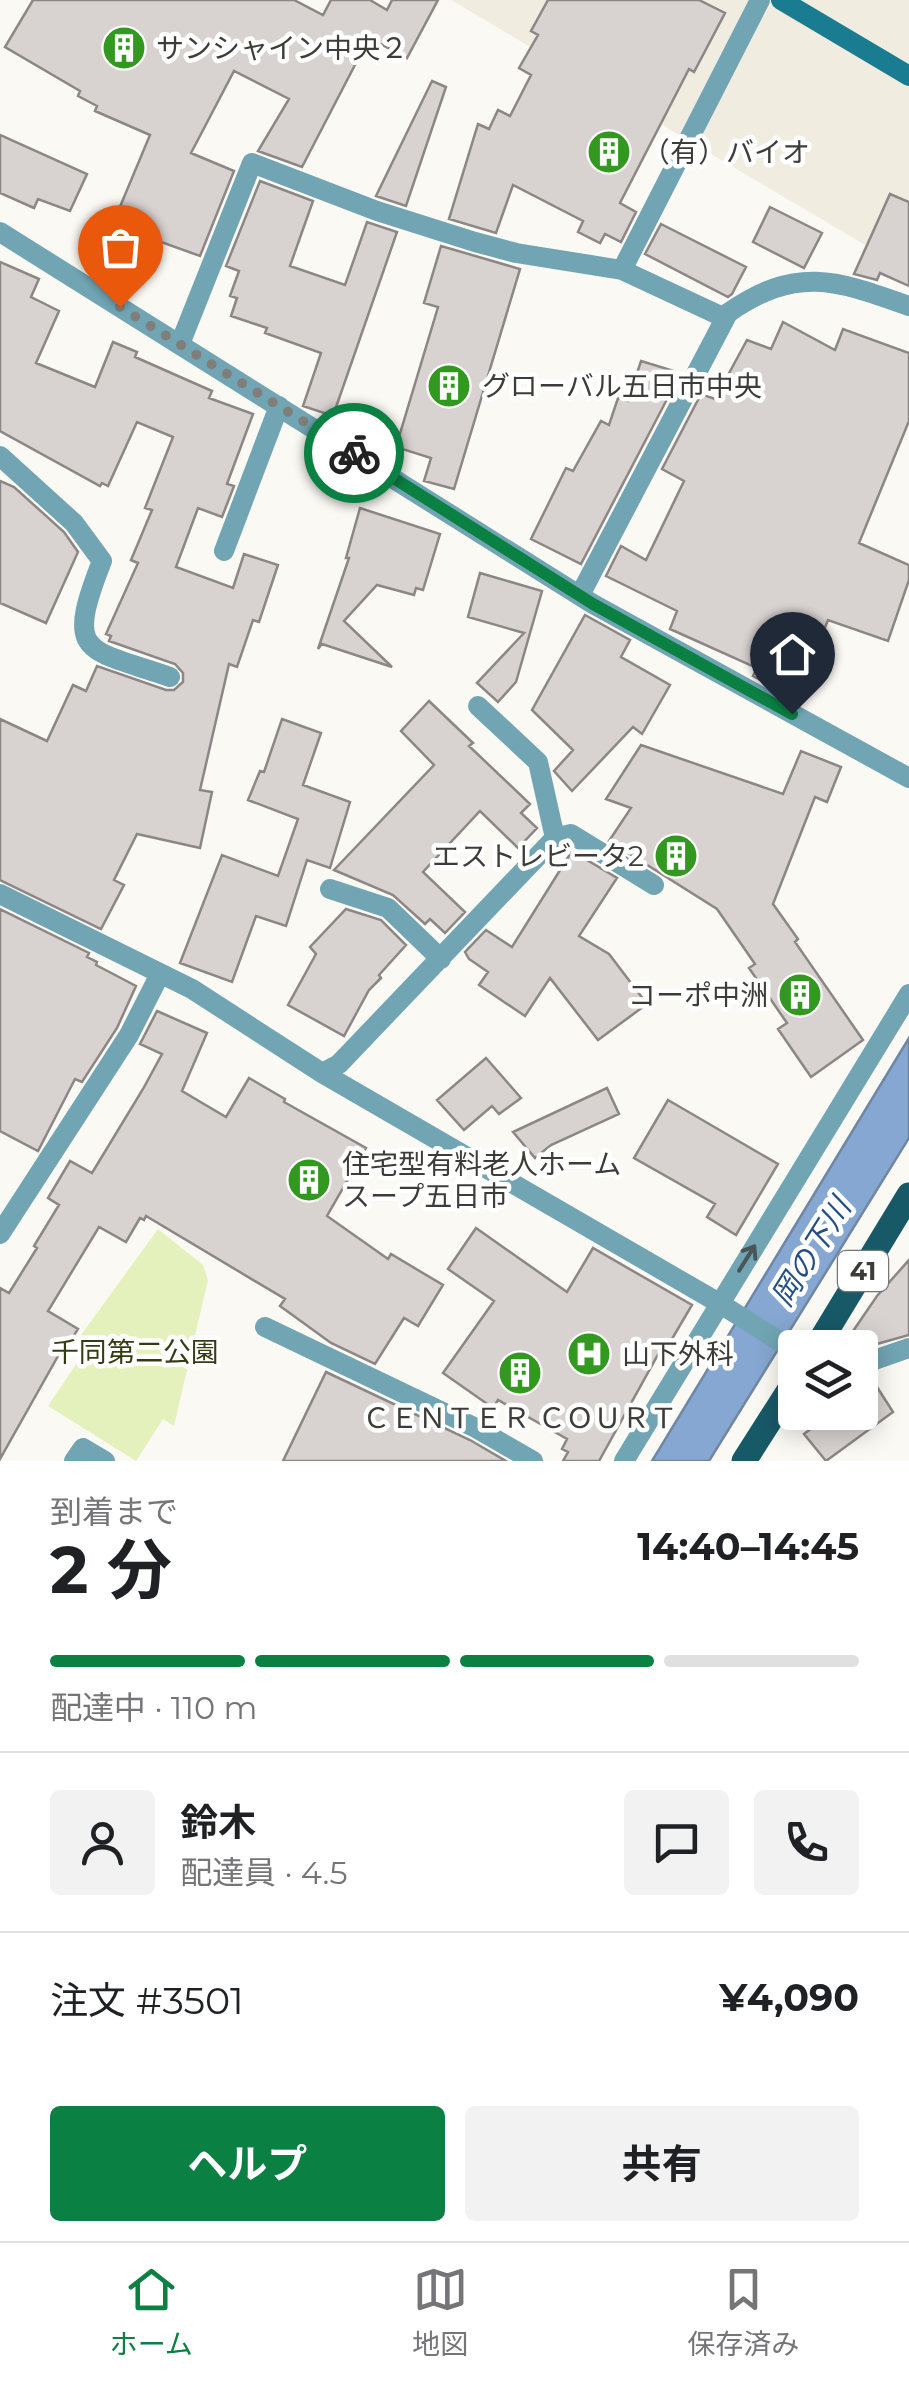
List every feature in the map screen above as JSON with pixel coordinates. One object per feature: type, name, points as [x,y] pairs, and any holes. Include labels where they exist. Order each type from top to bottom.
[{"type":"main road","name":"41","points":[[814,1330],[909,1195]]},
{"type":"main road","points":[[744,1461],[778,1408]]},
{"type":"street","points":[[622,270],[760,0]]},
{"type":"street","points":[[781,0],[909,76]]},
{"type":"street","points":[[180,344],[252,163],[376,211],[474,242],[622,270],[725,318]]},
{"type":"street","points":[[0,232],[580,595],[909,778]]},
{"type":"street","points":[[580,595],[725,318],[763,292],[806,282],[848,284],[909,306]]},
{"type":"street","points":[[224,551],[279,406]]},
{"type":"street","points":[[0,456],[74,523],[102,561],[85,604],[86,640],[94,651],[170,677]]},
{"type":"street","points":[[478,706],[538,762],[555,838]]},
{"type":"street","points":[[322,1073],[338,1064],[555,838],[571,834],[654,885]]},
{"type":"street","points":[[330,888],[388,908],[441,959]]},
{"type":"street","points":[[0,894],[192,989],[322,1073],[778,1336]]},
{"type":"street","points":[[0,1234],[129,1034],[160,974]]},
{"type":"street","points":[[624,1461],[725,1307],[909,994]]},
{"type":"street","points":[[265,1327],[476,1428],[533,1461]]},
{"type":"street","points":[[878,1359],[909,1348]]},
{"type":"street","points":[[74,1461],[82,1448],[105,1461]]},
{"type":"shaded area","points":[[451,0],[909,0],[909,271]]},
{"type":"green space","name":"千同第二公園","points":[[158,1229],[203,1265],[208,1280],[174,1426],[163,1419],[136,1461],[48,1406],[81,1357],[81,1335]]},
{"type":"water","name":"岡の下川","points":[[909,1038],[909,1138],[790,1330],[778,1330],[778,1350],[709,1461],[652,1461]]},
{"type":"building","points":[[33,0],[294,0],[323,15],[331,0],[370,0],[387,10],[392,0],[438,0],[407,58],[369,38],[302,167],[258,151],[289,99],[234,71],[191,153],[234,171],[200,256],[153,239],[131,293],[104,281],[107,275],[94,269],[150,135],[95,111],[97,106],[78,96],[80,91],[5,47]]},
{"type":"building","points":[[548,0],[699,0],[725,13],[694,72],[689,69],[620,203],[636,212],[621,242],[605,234],[600,243],[578,232],[583,221],[513,185],[496,233],[449,219],[478,124],[489,129],[498,110],[510,116],[531,75],[519,68],[538,35],[531,31]]},
{"type":"building","points":[[432,81],[446,87],[406,206],[376,196]]},
{"type":"building","points":[[0,135],[87,174],[70,211],[38,199],[34,208],[0,193]]},
{"type":"building","points":[[260,181],[313,201],[290,266],[345,285],[367,222],[397,232],[333,416],[303,406],[321,353],[231,316],[237,298],[230,296],[239,271],[226,266]]},
{"type":"building","points":[[890,194],[909,202],[909,286],[880,273],[877,280],[854,274]]},
{"type":"building","points":[[770,207],[822,233],[804,268],[753,242]]},
{"type":"building","points":[[661,224],[746,267],[732,294],[728,297],[645,254]]},
{"type":"building","name":"グローバル五日市中央","points":[[441,246],[520,269],[454,489],[424,481],[431,458],[396,447],[438,307],[424,303]]},
{"type":"building","points":[[0,262],[39,279],[31,297],[59,311],[36,363],[95,387],[113,342],[137,352],[135,357],[212,391],[209,398],[253,414],[227,484],[234,486],[222,517],[198,508],[176,567],[233,588],[244,554],[278,565],[259,622],[253,620],[237,667],[229,664],[200,790],[212,792],[200,848],[137,834],[114,880],[124,885],[101,929],[0,880],[0,719],[47,741],[73,685],[86,691],[97,666],[166,690],[174,690],[183,682],[183,673],[175,664],[109,641],[111,636],[106,634],[138,563],[131,560],[152,510],[145,508],[173,437],[137,422],[108,486],[100,486],[0,431]]},
{"type":"building","points":[[783,322],[835,350],[843,329],[909,353],[909,421],[859,543],[909,565],[909,580],[888,641],[828,620],[796,700],[753,676],[757,668],[670,629],[677,611],[606,576],[621,546],[646,560],[684,481],[662,469],[701,394],[715,399],[747,340],[771,349]]},
{"type":"building","points":[[641,361],[674,371],[670,383],[675,384],[581,564],[531,539],[566,468],[573,471],[601,421],[609,425],[618,398],[628,401]]},
{"type":"building","points":[[0,481],[14,487],[64,532],[78,552],[46,623],[0,603]]},
{"type":"building","points":[[360,508],[440,534],[423,590],[416,588],[414,595],[377,585],[344,621],[392,667],[322,644],[318,649],[349,558]]},
{"type":"building","points":[[480,573],[542,591],[516,682],[498,702],[477,683],[524,633],[468,617]]},
{"type":"building","points":[[585,615],[630,640],[621,657],[670,685],[642,734],[633,727],[572,791],[554,771],[573,750],[532,710]]},
{"type":"building","points":[[429,701],[530,804],[521,813],[537,828],[518,848],[480,811],[423,872],[465,912],[445,933],[430,919],[425,924],[393,895],[334,870],[434,765],[401,731]]},
{"type":"building","points":[[282,719],[321,733],[303,785],[350,802],[330,868],[307,860],[286,926],[256,916],[232,982],[180,963],[222,855],[278,876],[298,819],[248,800],[260,771],[264,772]]},
{"type":"building","points":[[641,745],[783,794],[801,751],[841,767],[827,802],[815,797],[773,904],[863,1040],[811,1077],[778,1029],[787,1023],[749,968],[755,964],[717,909],[609,841],[631,808],[606,799]]},
{"type":"building","points":[[572,851],[617,878],[579,936],[609,954],[647,1004],[598,1040],[550,978],[525,1016],[479,985],[488,972],[465,952],[486,930],[512,947]]},
{"type":"building","points":[[0,909],[89,953],[87,957],[96,965],[136,986],[117,1028],[82,1082],[75,1079],[38,1151],[0,1131]]},
{"type":"building","points":[[346,909],[381,920],[406,945],[379,975],[381,978],[369,990],[344,1036],[288,1005],[316,954],[310,947]]},
{"type":"building","points":[[157,1011],[207,1033],[182,1091],[226,1117],[249,1078],[366,1148],[327,1216],[388,1259],[391,1254],[443,1285],[418,1326],[404,1318],[375,1364],[331,1343],[280,1306],[285,1299],[146,1216],[144,1220],[140,1218],[126,1242],[99,1227],[48,1311],[78,1329],[62,1349],[0,1459],[0,1288],[9,1293],[37,1248],[34,1246],[59,1205],[48,1198],[70,1161],[92,1173],[143,1089],[162,1054],[140,1044]]},
{"type":"building","points":[[486,1058],[521,1098],[499,1114],[492,1106],[464,1130],[437,1100]]},
{"type":"building","points":[[607,1088],[619,1114],[551,1145],[535,1158],[513,1132]]},
{"type":"building","points":[[668,1100],[778,1164],[736,1235],[707,1217],[715,1204],[634,1158]]},
{"type":"building","points":[[476,1228],[567,1292],[593,1248],[692,1305],[669,1344],[665,1342],[599,1461],[563,1461],[568,1452],[562,1449],[567,1439],[498,1400],[493,1408],[443,1373],[494,1301],[448,1269]]},
{"type":"building","points":[[909,1260],[909,1335],[878,1344],[878,1330],[854,1330]]},
{"type":"building","points":[[326,1372],[470,1440],[506,1461],[283,1461]]},
{"type":"building","points":[[878,1389],[893,1412],[878,1423]]},
{"type":"building","points":[[809,1430],[868,1430],[826,1461],[804,1434]]},
{"type":"way so far","points":[[120,307],[354,453]]},
{"type":"place","name":"サンシャイン中央２","points":[[124,48]]},
{"type":"place","name":"（有）バイオ","points":[[609,152]]},
{"type":"place","name":"グローバル五日市中央","points":[[449,386]]},
{"type":"place","name":"エストレビータ2","points":[[676,856]]},
{"type":"place","name":"コーポ中洲","points":[[800,995]]},
{"type":"place","name":"住宅型有料老人ホーム スープ五日市","points":[[309,1180]]},
{"type":"place","name":"山下外科","points":[[589,1354]]},
{"type":"place","name":"ＣＥＮＴＥＲ ＣＯＵＲＴ","points":[[520,1373]]},
{"type":"route","points":[[354,453],[593,604],[792,714]]}]
